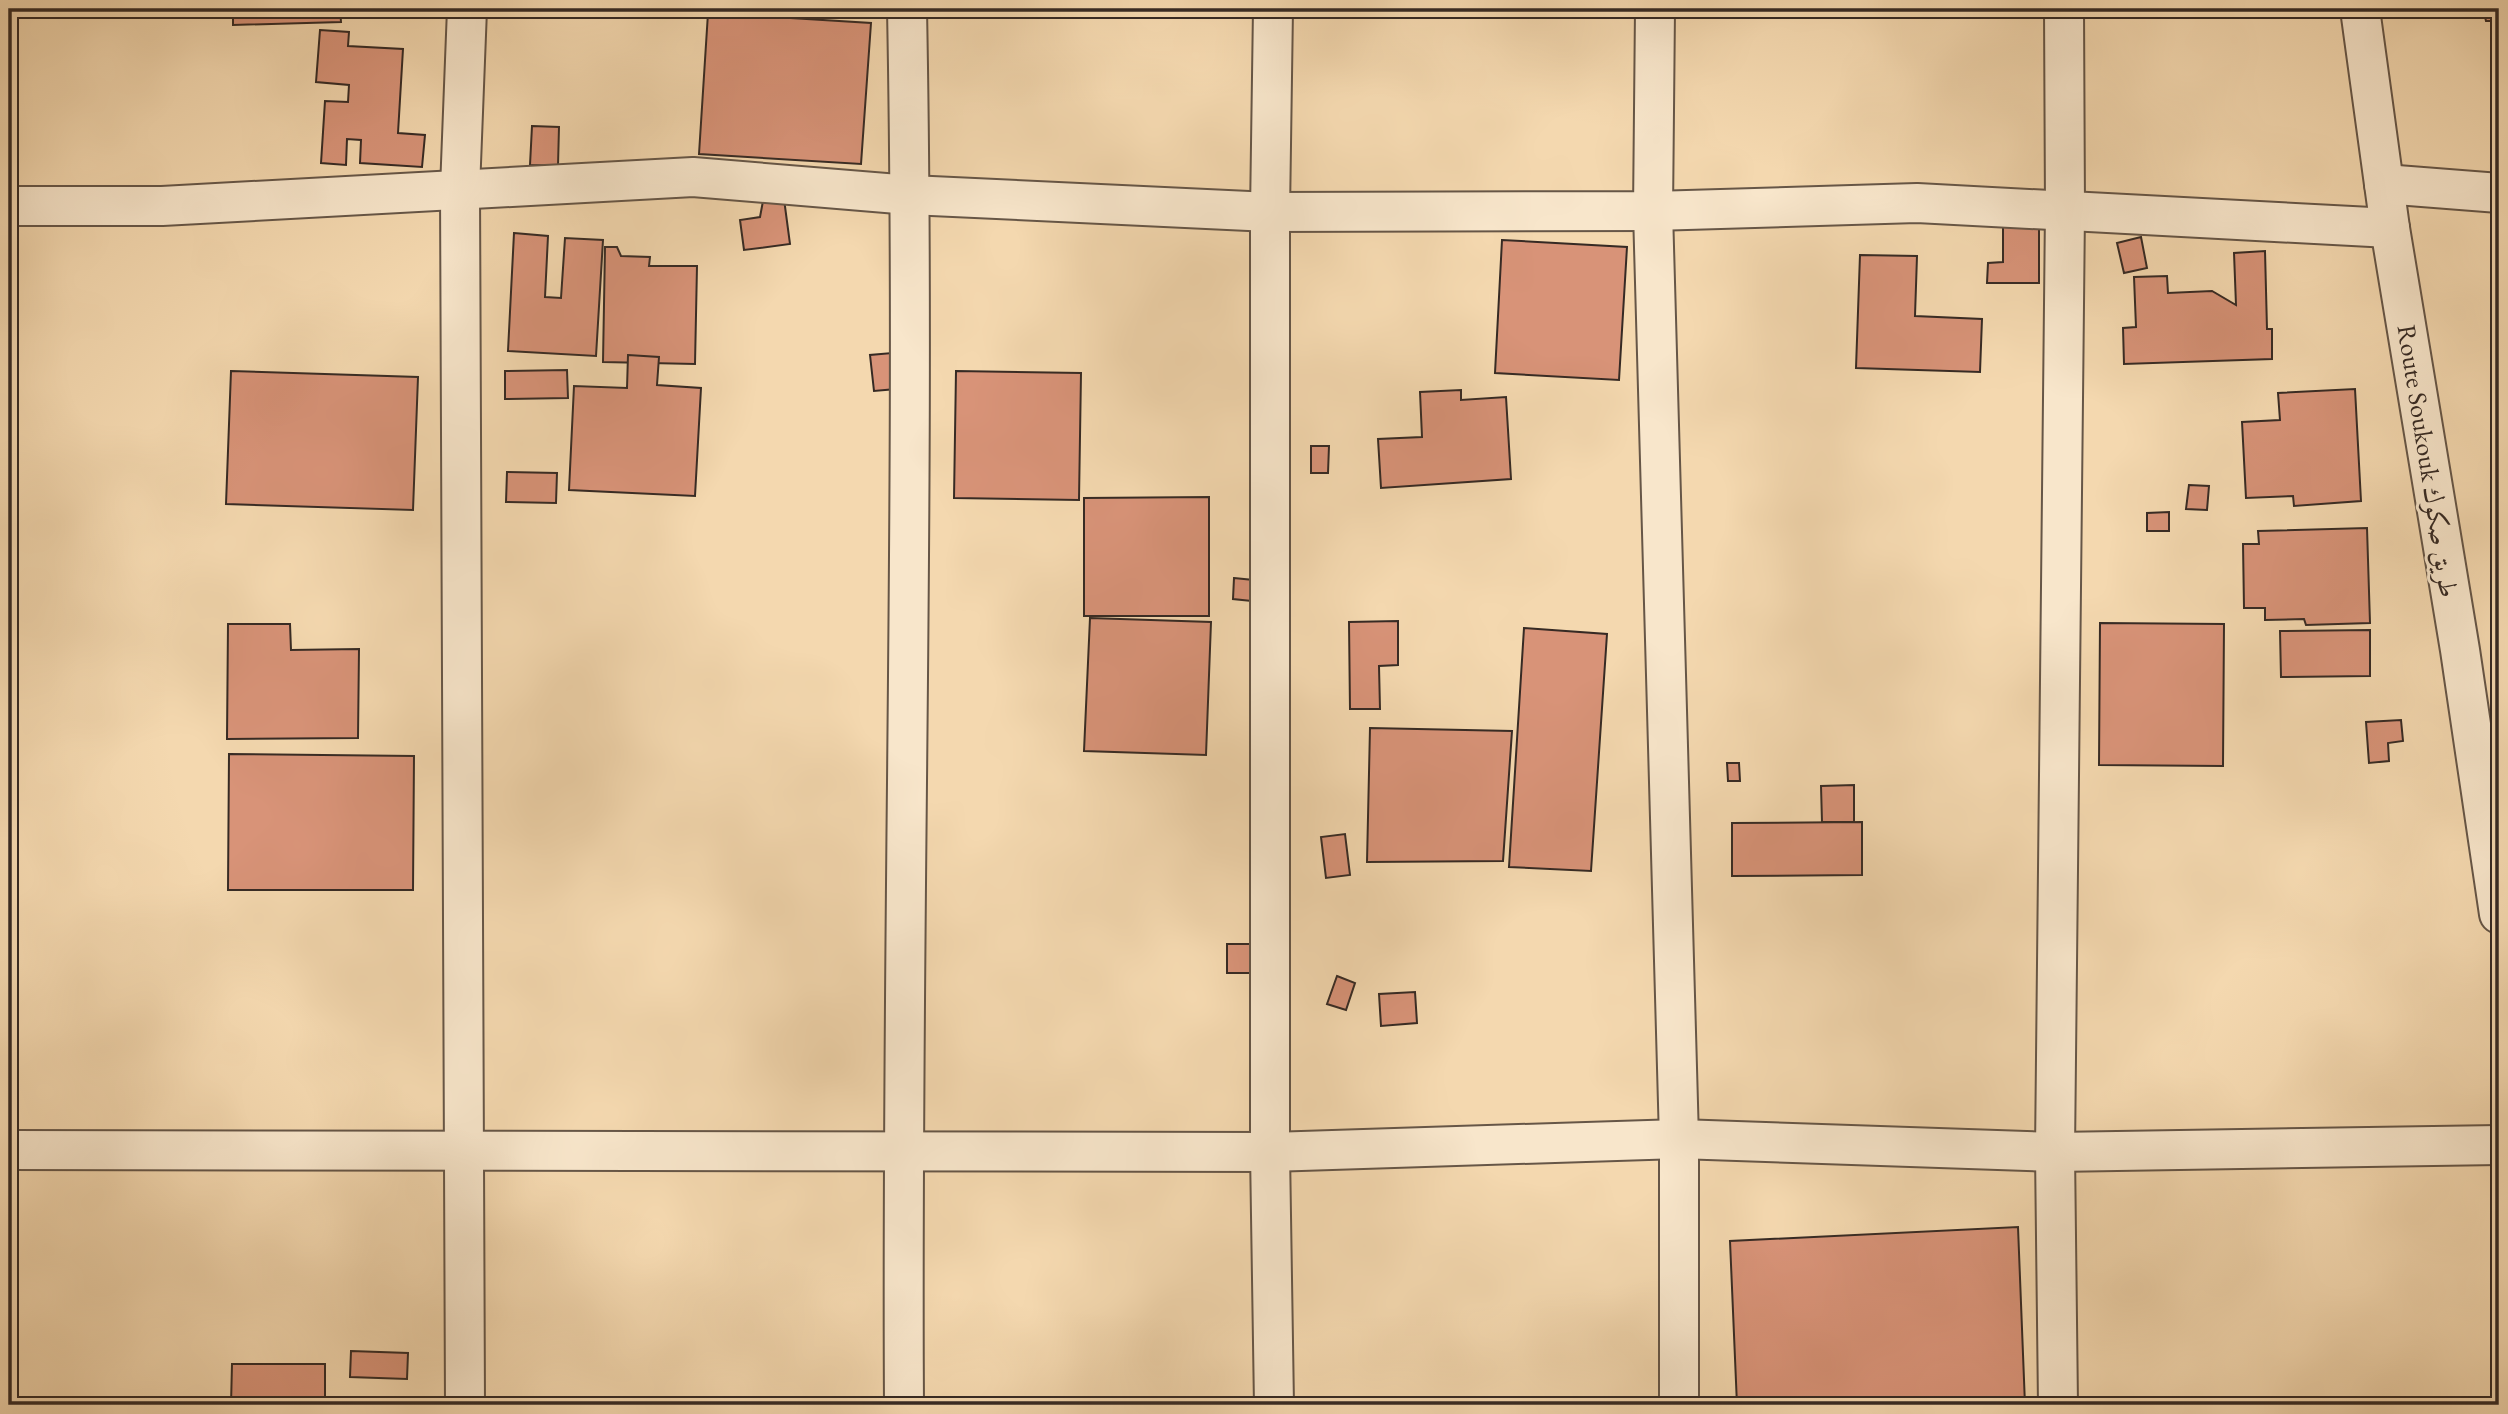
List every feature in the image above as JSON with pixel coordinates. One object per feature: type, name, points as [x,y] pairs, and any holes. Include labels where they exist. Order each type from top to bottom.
[{"type":"street","points":[[465,1405],[460,189],[467,9]]},
{"type":"street","points":[[904,1405],[902,1152],[911,195],[907,9]]},
{"type":"street","points":[[1273,9],[1270,212],[1270,1152],[1274,1405]]},
{"type":"street","points":[[1655,9],[1653,211],[1679,1139],[1679,1405]]},
{"type":"street","points":[[2058,1405],[2054,1152],[2065,210],[2064,9]]},
{"type":"street","name":"Route Soukouk طريق صكوك","points":[[2360,9],[2390,228],[2460,650],[2499,914]]},
{"type":"street","points":[[9,206],[162,206],[693,177],[911,195],[1270,212],[1653,211],[1917,203],[2390,228]]},
{"type":"street","points":[[2384,184],[2499,193]]},
{"type":"street","points":[[9,1150],[1270,1152],[1679,1139],[2054,1152],[2499,1145]]},
{"type":"building","points":[[233,9],[340,9],[341,22],[233,25]]},
{"type":"building","points":[[2483,9],[2499,9],[2499,21],[2486,21]]},
{"type":"building","points":[[708,13],[871,23],[861,164],[699,154]]},
{"type":"building","points":[[320,30],[349,32],[348,46],[403,49],[398,133],[425,135],[422,167],[360,163],[361,140],[347,139],[346,165],[321,163],[325,101],[348,102],[349,85],[316,82]]},
{"type":"building","points":[[532,126],[559,127],[558,166],[530,165]]},
{"type":"building","points":[[784,199],[790,244],[744,250],[740,220],[760,217],[763,201]]},
{"type":"building","points":[[2003,227],[2039,227],[2039,283],[1987,283],[1988,263],[2003,262]]},
{"type":"building","points":[[514,233],[548,236],[545,297],[561,298],[565,238],[603,240],[596,356],[508,351]]},
{"type":"building","points":[[2141,237],[2147,268],[2124,273],[2117,243]]},
{"type":"building","points":[[1502,240],[1627,247],[1619,380],[1495,373]]},
{"type":"building","points":[[605,247],[617,247],[621,256],[650,257],[649,266],[697,266],[695,364],[603,362]]},
{"type":"building","points":[[2265,251],[2267,329],[2272,329],[2272,359],[2124,364],[2123,328],[2136,327],[2134,277],[2167,276],[2168,293],[2212,291],[2236,305],[2234,253]]},
{"type":"building","points":[[1860,255],[1917,256],[1915,316],[1982,319],[1980,372],[1856,368]]},
{"type":"building","points":[[892,353],[896,389],[874,391],[870,355]]},
{"type":"building","points":[[628,355],[659,357],[657,385],[701,388],[695,496],[569,490],[574,386],[627,388]]},
{"type":"building","points":[[567,370],[568,398],[505,399],[505,371]]},
{"type":"building","points":[[231,371],[418,377],[413,510],[226,504]]},
{"type":"building","points":[[956,371],[1081,373],[1079,500],[954,498]]},
{"type":"building","points":[[2355,389],[2361,501],[2294,506],[2293,496],[2246,498],[2242,422],[2280,420],[2278,393]]},
{"type":"building","points":[[1461,390],[1461,400],[1506,397],[1511,479],[1381,488],[1378,439],[1422,437],[1420,392]]},
{"type":"building","points":[[1311,446],[1329,446],[1328,473],[1311,473]]},
{"type":"building","points":[[507,472],[557,473],[556,503],[506,502]]},
{"type":"building","points":[[2189,485],[2209,486],[2207,510],[2186,509]]},
{"type":"building","points":[[1209,497],[1209,616],[1084,616],[1084,498]]},
{"type":"building","points":[[2169,512],[2169,531],[2147,531],[2147,513]]},
{"type":"building","points":[[2367,528],[2370,623],[2306,625],[2304,619],[2265,620],[2265,608],[2244,608],[2243,544],[2259,544],[2258,531]]},
{"type":"building","points":[[1234,578],[1263,581],[1261,602],[1233,599]]},
{"type":"building","points":[[1090,618],[1211,622],[1206,755],[1084,751]]},
{"type":"building","points":[[1398,621],[1398,665],[1379,666],[1380,709],[1350,709],[1349,622]]},
{"type":"building","points":[[2100,623],[2224,624],[2223,766],[2099,765]]},
{"type":"building","points":[[228,624],[290,624],[291,650],[359,649],[358,738],[227,739]]},
{"type":"building","points":[[1524,628],[1607,634],[1591,871],[1509,867]]},
{"type":"building","points":[[2370,630],[2370,676],[2281,677],[2280,631]]},
{"type":"building","points":[[2401,720],[2403,741],[2388,743],[2389,761],[2369,763],[2366,722]]},
{"type":"building","points":[[1370,728],[1512,731],[1503,861],[1367,862]]},
{"type":"building","points":[[229,754],[414,756],[413,890],[228,890]]},
{"type":"building","points":[[1727,763],[1739,763],[1740,781],[1728,781]]},
{"type":"building","points":[[1854,785],[1854,822],[1822,822],[1821,786]]},
{"type":"building","points":[[1862,822],[1862,875],[1732,876],[1732,823]]},
{"type":"building","points":[[1345,834],[1350,875],[1326,878],[1321,837]]},
{"type":"building","points":[[1227,944],[1252,944],[1251,973],[1227,973]]},
{"type":"building","points":[[1337,976],[1355,983],[1346,1010],[1327,1004]]},
{"type":"building","points":[[1415,992],[1417,1023],[1381,1026],[1379,994]]},
{"type":"building","points":[[2018,1227],[2025,1405],[1737,1405],[1730,1241]]},
{"type":"building","points":[[351,1351],[408,1353],[407,1379],[350,1377]]},
{"type":"building","points":[[232,1364],[325,1364],[325,1405],[231,1405]]}]
